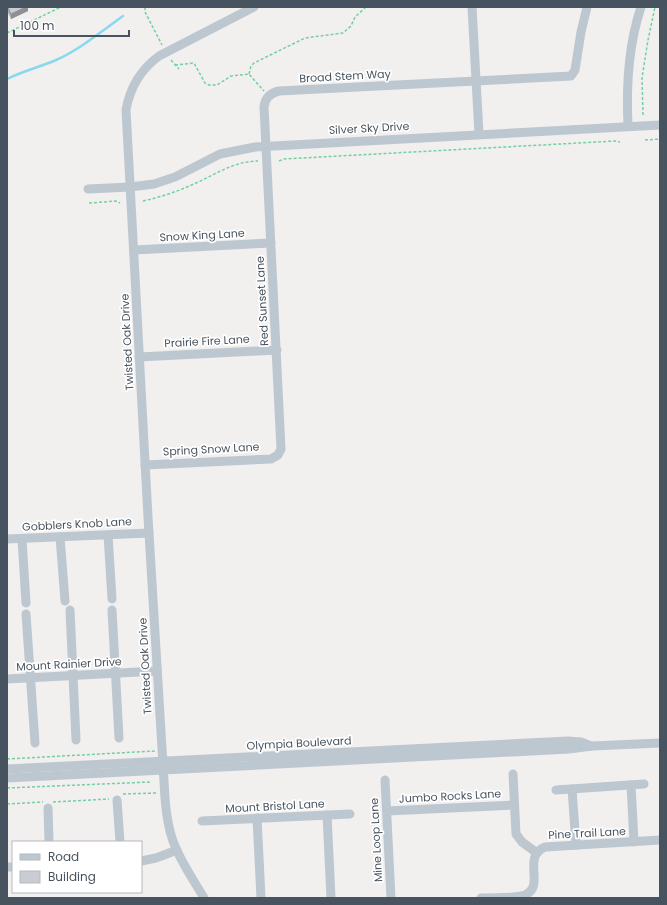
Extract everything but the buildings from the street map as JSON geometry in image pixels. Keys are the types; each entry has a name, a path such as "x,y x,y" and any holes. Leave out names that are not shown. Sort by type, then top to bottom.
{"street":[{"name":"Twisted Oak Drive","path":"204,898 177,850 167,820 163,766 158,748 157,670 126,110 132,88 140,74 152,61 254,7"},
{"path":"472,7 480,134"},
{"name":"Broad Stem Way","path":"268,96 279,91 570,76 576,70 581,32 587,7"},
{"path":"628,126 627,95 629,61 634,29 641,7"},
{"path":"266,146 264,107 268,96"},
{"name":"Silver Sky Drive","path":"88,189 154,184 226,153 244,148 660,125"},
{"name":"Red Sunset Lane","path":"266,146 282,446 278,455"},
{"name":"Snow King Lane","path":"134,250 271,243"},
{"name":"Prairie Fire Lane","path":"139,357 277,350"},
{"name":"Spring Snow Lane","path":"145,465 267,459 278,455"},
{"name":"Gobblers Knob Lane","path":"7,540 149,533"},
{"path":"108,535 112,599"},
{"path":"60,537 65,601"},
{"path":"22,539 26,603"},
{"path":"70,610 76,740"},
{"path":"112,610 119,738"},
{"path":"26,614 35,743"},
{"name":"Mount Rainier Drive","path":"7,679 157,670"},
{"name":"Olympia Boulevard","path":"7,769 163,766 569,749 592,746 660,743"},
{"name":"Olympia Boulevard","path":"7,778 163,766"},
{"path":"513,774 517,837 537,852"},
{"name":"Mine Loop Lane","path":"385,780 391,898"},
{"path":"556,790 644,784"},
{"path":"631,786 634,842"},
{"path":"572,789 576,845"},
{"path":"118,799 120,841"},
{"path":"47,804 49,841"},
{"name":"Jumbo Rocks Lane","path":"387,811 514,805"},
{"name":"Mount Bristol Lane","path":"202,821 350,814"},
{"path":"326,815 331,898"},
{"path":"257,818 261,898"},
{"name":"Pine Trail Lane","path":"481,898 520,896 527,894 534,885 534,860 537,852 545,847 660,840"},
{"path":"142,861 156,858 177,850"}],"path":[{"path":"7,32 61,7"},
{"path":"145,7 145,12 164,47"},
{"path":"249,74 251,66 254,62 293,43 305,38 343,33 351,26 355,17 366,7"},
{"path":"643,115 642,78 655,7"},
{"path":"170,59 178,69"},
{"path":"175,65 194,63 205,83 209,85 217,85 231,76 249,74"},
{"path":"249,74 268,96"},
{"path":"645,140 660,139"},
{"path":"279,161 284,159 615,141 620,142"},
{"path":"143,201 164,196 232,166 258,161"},
{"path":"89,203 116,201 120,203"},
{"path":"7,759 158,748"},
{"path":"7,788 150,782"},
{"path":"7,804 47,804 118,799 121,794 156,793"}],"waterway":[{"path":"7,79 65,56 123,16"}]}
